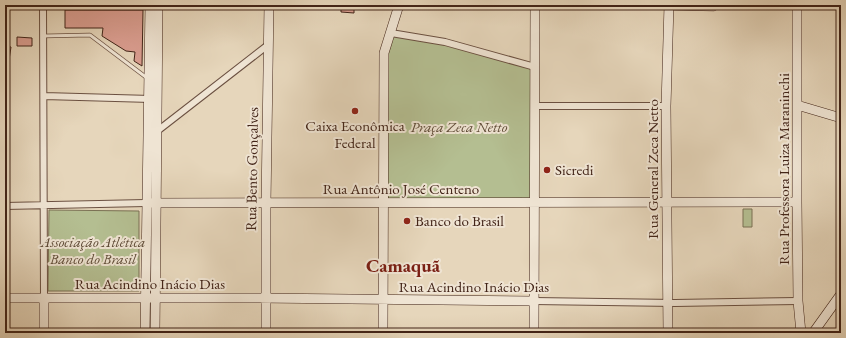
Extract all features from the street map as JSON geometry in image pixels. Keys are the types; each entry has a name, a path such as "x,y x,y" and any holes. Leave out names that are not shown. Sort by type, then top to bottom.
{"street":[{"path":"43,5 44,333"},
{"path":"132,5 158,5 152,80"},
{"path":"145,333 150,298 152,80 150,5"},
{"name":"Rua Bento Gonçalves","path":"266,333 269,5"},
{"path":"383,333 384,53 399,5"},
{"path":"534,333 536,106 535,5"},
{"name":"Rua Professora Luiza Maraninchi","path":"797,5 798,301 801,333"},
{"name":"Rua General Zeca Netto","path":"668,333 669,302 666,106 669,7"},
{"path":"391,33 445,42 535,67"},
{"path":"156,132 268,45"},
{"path":"44,96 152,99"},
{"path":"151,203 156,132 152,99"},
{"path":"798,105 841,118"},
{"path":"536,106 666,106"},
{"name":"Rua Antônio José Centeno","path":"5,206 151,203 797,202"},
{"path":"813,333 841,294"},
{"name":"Rua Acindino Inácio Dias","path":"5,298 266,298 669,302 798,301"},
{"path":"150,298 155,333"}],"lane":[{"path":"669,7 714,9 720,5"},
{"path":"42,36 90,35 152,80"}],"green space":[{"name":"Praça Zeca Netto","path":"392,36 446,44 531,66 533,200 385,201 387,53"},
{"path":"743,209 752,209 752,227 743,227"},
{"name":"Associação Atlética Banco do Brasil","path":"49,210 139,211 139,291 48,291"}],"building":[{"path":"341,5 354,5 354,13 341,12"},
{"path":"65,10 143,10 142,66 134,61 135,52 126,51 102,36 103,28 65,28"},
{"path":"17,37 32,38 32,46 17,46"},
{"path":"6,46 11,47 9,60 5,59"}],"place":[{"name":"Caixa Econômica Federal","path":"355,111"},
{"name":"Sicredi","path":"547,170"},
{"name":"Banco do Brasil","path":"407,221"}],"district":[{"name":"Camaquã","path":"403,265"}]}
